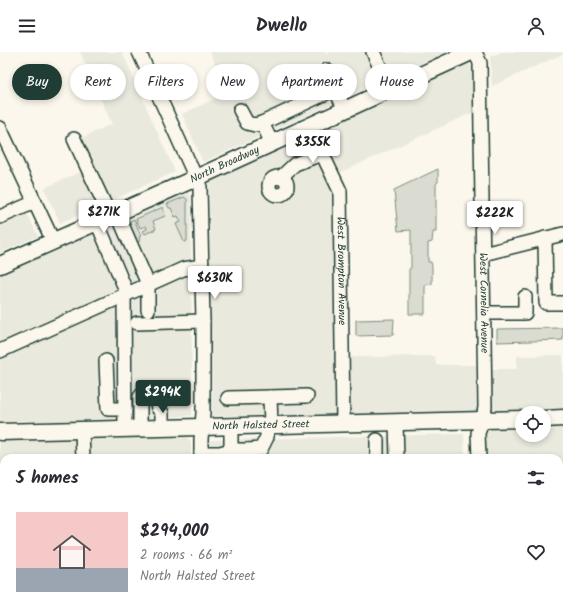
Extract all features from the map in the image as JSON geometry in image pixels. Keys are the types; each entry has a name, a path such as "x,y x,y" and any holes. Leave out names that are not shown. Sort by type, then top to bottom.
{"main road":[{"name":"North Broadway","path":"428,72 471,52"},
{"name":"North Broadway","path":"0,265 366,100"},
{"name":"North Halsted Street","path":"0,432 133,429 164,410 202,427 515,419"},
{"path":"551,419 563,418"}],"street":[{"path":"139,52 200,187 203,321 203,413 201,454"},
{"path":"373,52 379,64"},
{"name":"West Cornelia Avenue","path":"475,52 480,63 485,407 483,420 478,433 479,454"},
{"path":"240,110 247,123 255,125 311,100"},
{"path":"340,100 345,110"},
{"path":"262,123 272,143"},
{"name":"West Brompton Avenue","path":"309,126 340,191 343,423"},
{"path":"0,128 53,241"},
{"path":"74,139 108,217 148,284 148,310"},
{"path":"280,178 295,164 322,154"},
{"path":"0,217 35,202"},
{"path":"108,217 126,294 125,409 133,429"},
{"path":"483,254 563,234"},
{"path":"545,238 546,303 563,303"},
{"path":"0,351 183,268 202,266"},
{"path":"484,313 525,313 525,297"},
{"path":"137,323 203,321"},
{"path":"106,361 108,409 125,409"},
{"path":"133,429 140,397 143,393 152,392 155,394 158,408 164,410"},
{"path":"228,398 307,396"},
{"path":"246,454 261,449 267,437 270,397"},
{"path":"396,422 397,454"},
{"path":"226,454 231,426"},
{"path":"82,430 83,454"},
{"path":"377,440 377,454"}],"shaded area":[{"path":"80,52 122,52 134,79 134,100 143,100 175,172 60,223 44,188 89,168 77,140 112,124 101,100 126,100 126,64 85,64"},
{"path":"210,52 326,52 327,54 330,52 447,52 420,64 365,64 365,89 357,93 357,64 267,64 267,100 341,100 203,162 182,114 213,100 259,100 259,64 215,64"},
{"path":"501,52 563,52 563,54 492,86 490,57"},
{"path":"468,62 473,68 474,112 337,174 319,130 385,100 428,100 428,80"},
{"path":"307,136 334,196 337,415 212,416 209,181"},
{"path":"438,169 438,182 436,184 436,232 433,232 432,242 428,243 428,262 431,262 432,266 432,284 425,285 425,314 409,314 411,230 398,231 394,190"},
{"path":"276,181 280,181 284,187 280,193 276,193 272,189 272,185"},
{"path":"184,192 188,192 191,197 192,415 116,420 114,422 108,420 0,422 0,275"},
{"path":"184,197 187,199 187,241 184,242 176,224 181,222 178,216 175,217 171,208 169,208 167,204"},
{"path":"20,199 38,236 0,253 0,208"},
{"path":"163,207 165,216 153,221 156,229 145,234 143,231 147,229 146,226 140,228 136,219"},
{"path":"134,219 141,236 139,237 140,241 137,242 128,222"},
{"path":"394,319 393,335 356,336 356,320"},
{"path":"563,328 563,340 497,342 497,329"},
{"path":"563,355 563,454 485,454 485,429 490,369 517,369 517,356"},
{"path":"435,356 436,365 476,365 477,413 348,414 348,357"},
{"path":"464,434 465,454 210,454 210,440"},
{"path":"185,437 191,442 191,454 0,454 0,441"}],"tunnel":[{"path":"165,396 165,404"}]}
